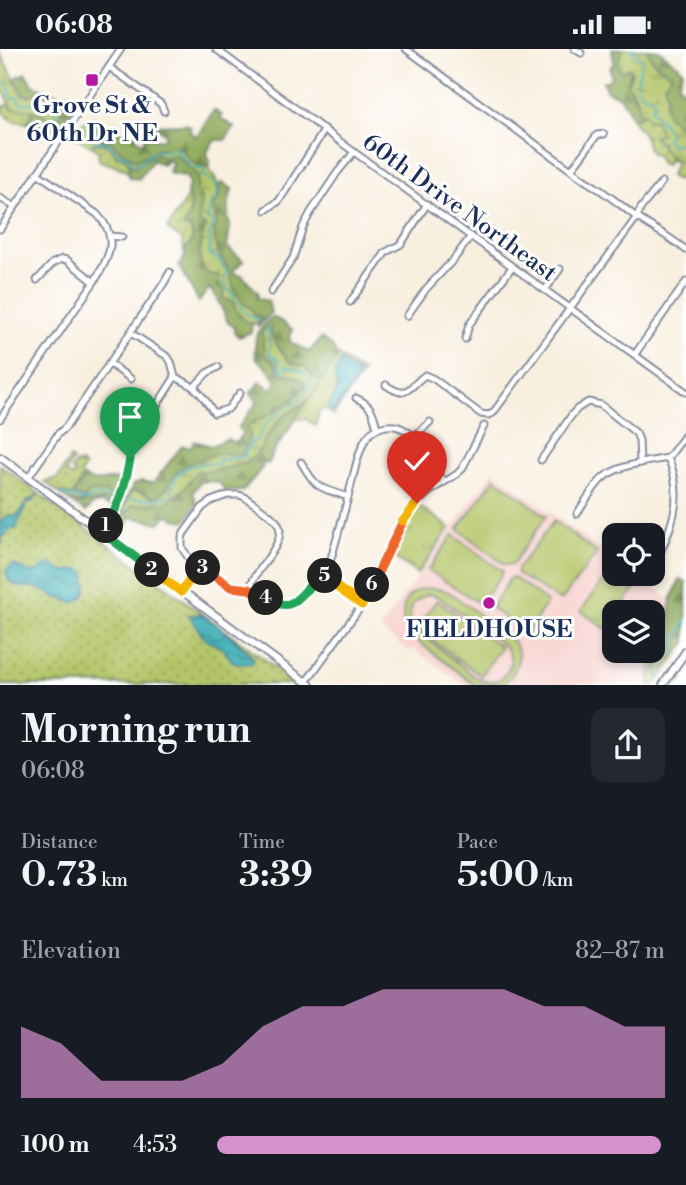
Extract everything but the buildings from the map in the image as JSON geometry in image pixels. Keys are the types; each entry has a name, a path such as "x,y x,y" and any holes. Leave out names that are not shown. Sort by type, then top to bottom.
{"main road":[{"path":"0,457 308,683"},
{"path":"663,684 686,652"}],"street":[{"path":"0,229 121,49"},
{"name":"60th Drive Northeast","path":"216,49 686,392"},
{"path":"406,49 686,250"},
{"path":"109,67 161,104 164,111"},
{"path":"267,209 279,201 325,129"},
{"path":"571,170 597,135 604,134"},
{"path":"271,292 293,258 311,212 354,152"},
{"path":"0,419 94,282 108,260 110,249 104,222 97,214 37,173"},
{"path":"386,384 403,393 425,375 481,414 493,413 662,182"},
{"path":"0,198 15,207"},
{"path":"351,302 386,252 401,244 428,204"},
{"path":"109,236 122,237"},
{"path":"407,316 471,236"},
{"path":"37,280 53,263 62,259 94,282"},
{"path":"465,339 469,325 512,267"},
{"path":"545,290 560,269"},
{"path":"28,478 110,364 170,272"},
{"path":"635,354 686,282"},
{"path":"131,333 168,357 175,377 194,387 208,401 214,413 228,409 240,393"},
{"path":"110,364 131,379"},
{"path":"194,387 218,367"},
{"path":"102,532 119,504 135,437 175,377"},
{"path":"356,398 365,402 372,410 377,428"},
{"path":"541,460 571,416 588,401 601,405 636,433 640,463"},
{"path":"414,437 430,422"},
{"path":"362,605 338,588 329,575 330,562 364,442 377,428 396,426 405,429 414,437 444,482"},
{"path":"308,683 362,605 402,523 417,503 462,469 484,426"},
{"path":"577,513 600,481 610,473 640,463 668,458 686,434"},
{"path":"668,458 682,476"},
{"path":"301,462 315,485 348,497"},
{"path":"249,589 253,577 277,544 280,529 273,518 239,495 228,495 211,501 202,508 184,533 181,543 188,557 231,587 249,589 280,605 289,605 319,579 329,575"},
{"path":"665,544 682,515"},
{"path":"181,592 200,566"}],"shaded area":[{"path":"493,471 602,550 602,586 652,586 671,600 670,616 665,623 665,600 602,600 602,663 651,663 650,684 463,684 414,649 408,650 380,629"}],"green space":[{"path":"612,49 623,49 620,56 630,69 627,84 639,104 639,117 632,118 620,97 606,90 603,81 608,81 611,77 610,68 614,62"},
{"path":"623,49 647,49 656,64 672,74 664,84 667,96 665,104 668,117 682,131 686,143 684,161 674,160 661,147 661,143 653,136 661,134 655,120 649,120 638,109 637,99 627,84 632,74 630,67 619,71 618,63"},
{"path":"647,49 659,50 683,71 678,83 686,90 686,143 682,131 668,117 664,70 651,58"},
{"path":"0,53 23,95 41,92 62,112 54,122 40,113 12,109 0,87"},
{"path":"25,73 33,85 57,94 72,108 54,137 27,123 34,111 48,115 54,121 61,112 23,95 14,79"},
{"path":"10,104 12,109 34,111 27,123 13,121 0,110"},
{"path":"214,110 222,115 220,118 234,127 225,140 215,140 207,152 209,169 193,163 180,147 157,149 136,161 111,142 100,139 102,136 96,131 96,125 110,131 135,134 137,137 134,139 143,143 145,137 162,140 166,135 154,125 186,124 191,127 189,131 197,136"},
{"path":"644,112 655,119 661,134 654,136 674,160 686,158 686,175 677,180 670,176 676,162 669,160 666,165 660,163 658,157 650,152 642,131 632,118 639,117"},
{"path":"93,118 96,120 94,141 111,142 136,161 157,149 180,147 194,163 207,167 214,176 219,191 212,205 216,220 216,250 228,269 235,292 255,316 262,318 257,324 244,320 233,302 222,298 225,290 218,282 218,275 208,274 201,264 200,250 206,227 200,223 198,215 202,200 197,190 198,176 177,155 166,158 157,154 133,168 123,156 117,157 108,146 95,143 93,147 72,135 81,123"},
{"path":"95,143 116,150 125,157 130,166 127,170 100,161 99,152 93,147"},
{"path":"157,154 162,157 177,155 198,176 197,190 202,200 198,215 200,223 206,227 202,234 199,258 218,274 244,320 252,324 251,332 239,337 234,332 209,288 199,302 179,266 192,237 189,227 183,227 190,211 186,176 168,172 173,163 168,160 163,165 153,160 139,179 130,178 127,170 130,166 133,168"},
{"path":"222,182 232,189 228,205 230,226 227,247 244,261 234,269 235,274 242,275 258,293 257,298 268,301 271,313 258,327 257,324 262,318 255,316 235,292 228,269 216,250 216,220 212,205 218,197 218,187"},
{"path":"188,196 190,212 184,227 189,227 192,237 184,250 182,239 167,229"},
{"path":"272,317 293,330 289,336 291,343 309,352 321,338 332,346 339,359 328,383 314,378 305,367 289,362 274,340 270,328 265,354 276,363 280,374 294,376 306,384 301,391 280,409 247,426 250,436 243,454 217,455 184,467 156,498 139,491 126,513 134,505 167,502 183,490 197,471 212,471 229,466 259,451 280,419 306,401 268,464 264,462 243,491 225,492 221,484 213,481 201,482 193,492 197,504 186,521 175,519 168,514 160,523 131,517 118,534 111,527 133,485 141,481 153,483 182,446 191,447 194,441 211,446 227,439 236,443 243,432 238,428 258,401 250,394 260,381 271,390 277,382 256,358 257,335"},
{"path":"270,328 274,340 289,362 305,367 314,378 328,383 309,409 306,401 280,419 259,451 247,463 212,471 197,471 183,490 167,502 134,505 126,513 123,512 131,491 139,491 156,498 184,467 217,455 243,454 250,436 247,426 280,408 301,391 306,384 294,376 280,374 276,363 265,354 262,333"},
{"path":"339,356 363,373 333,415 324,408 318,414 316,426 306,419 295,419"},
{"path":"70,458 73,460 66,473 72,477 76,463 85,467 80,474 84,477 73,495 59,493 45,482 58,478"},
{"path":"0,465 298,684 0,685"},
{"path":"84,477 98,482 120,480 112,506 93,504 86,512 68,500 81,504 96,500 97,493 90,492 85,499 73,495"},
{"path":"495,478 546,516 513,564 505,565 458,529"},
{"path":"61,492 85,499 90,492 110,495 109,500 79,502 68,499 61,495"},
{"path":"421,507 450,528 417,574 394,557 408,524"},
{"path":"554,521 597,553 561,601 517,574 517,569"},
{"path":"453,535 502,571 480,604 428,570"},
{"path":"511,577 547,602 527,634 491,608"},
{"path":"680,579 686,582 686,642 659,680 656,667 659,663 665,663 665,657 669,652 665,643 671,631 665,622 670,616 671,600"},
{"path":"602,582 602,586 637,586 627,600 602,600 602,626 581,611"},
{"path":"432,588 452,594 511,639 518,651 518,662 505,683 474,684 407,633 403,610 407,599 418,590","holes":["429,594 439,597 504,645 511,662 503,676 495,681 478,679 412,627 410,610 414,603"]},
{"path":"437,600 501,647 481,676 416,628"},
{"path":"665,624 671,631 669,652 665,657"},
{"path":"651,663 659,663 656,667 659,680 650,685"}],"water":[{"path":"341,361 358,374 333,412 328,406 337,391 334,374"},
{"path":"38,494 32,502 28,502 15,530 12,528 2,538 0,547 0,523 9,515 15,517 28,500"},
{"path":"48,563 64,572 80,569 85,572 86,587 82,598 73,603 39,588 17,586 9,581 6,575 8,569 14,565 34,573"},
{"path":"189,615 201,615 221,628 250,655 254,660 252,663 233,662 223,649 204,638"}],"waterway":[{"path":"631,49 642,60 636,86 643,95 652,97 655,103 651,109 670,134 666,139 671,145 680,143 686,148"},
{"path":"0,71 0,79"},
{"path":"0,82 6,83 10,90 9,95 12,98 18,97 22,104 47,102 58,116"},
{"path":"86,127 95,132 92,136 95,142 109,144 118,155 124,154 132,164 139,164 153,152 174,152 176,148 190,168 203,169 203,177 212,182 218,193 216,200 212,200 207,217 212,220 209,254 220,260 225,268 225,284 242,310 260,320"},
{"path":"131,499 170,496 178,474 188,467 201,464 219,465 220,458 223,460 229,457 247,457 246,450 267,423 305,394 312,382 298,369 286,366 284,371 281,371 278,359 268,350 271,345 268,328"},
{"path":"61,494 85,501 95,496 110,498"},
{"path":"675,654 673,647 686,621"},
{"path":"677,685 683,679 681,674"}],"place":[{"name":"Grove St & 60th Dr NE","path":"92,80"},
{"name":"FIELDHOUSE","path":"489,603"}],"route":[{"path":"130,459 119,504 102,532 181,592 200,566 231,587 249,589 274,603 285,605 292,604 319,579 329,575 338,588 362,605 402,523 417,503"}]}
